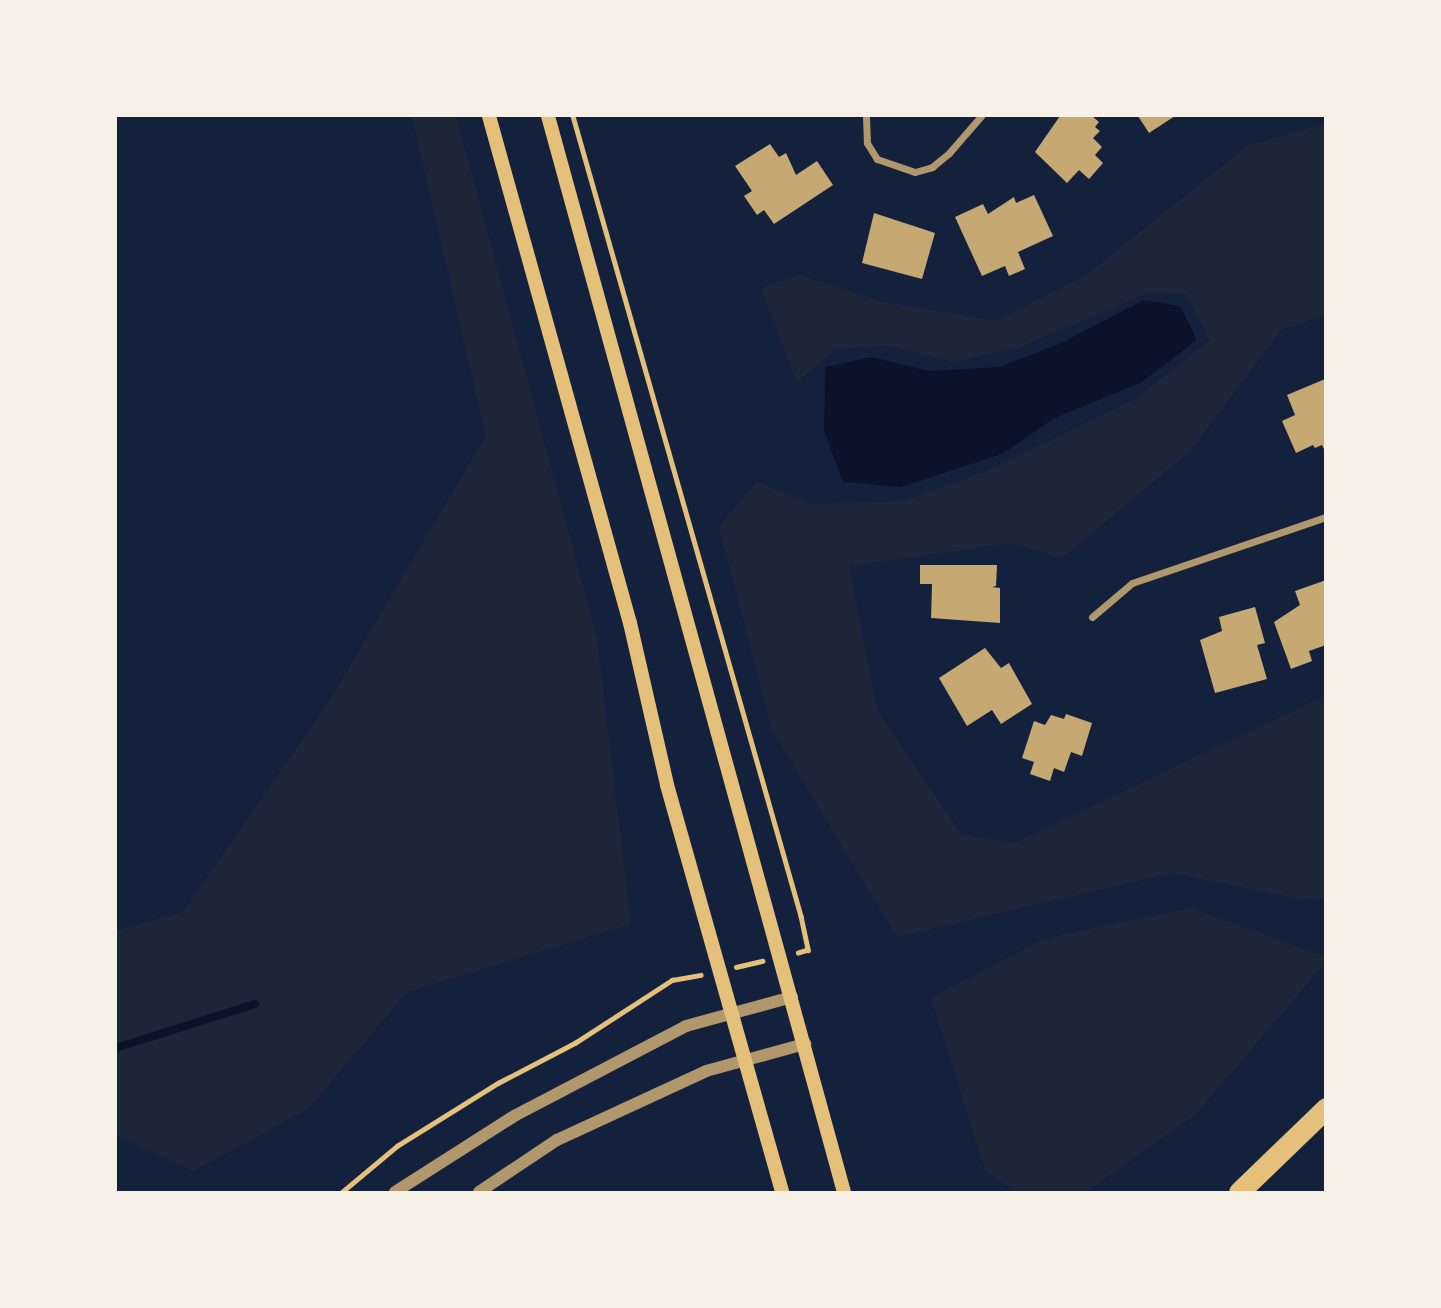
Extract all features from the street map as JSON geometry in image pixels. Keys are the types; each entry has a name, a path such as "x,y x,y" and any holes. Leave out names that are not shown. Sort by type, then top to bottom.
{"highway":[{"path":"1239,1192 1325,1108"}],"main road":[{"path":"489,116 630,623 667,785 734,1013 782,1192"},
{"path":"548,116 844,1192"}],"street":[{"path":"866,116 867,143 877,159 915,172 932,167 949,153 981,116"},
{"path":"1091,617 1132,583 1325,517"},
{"path":"395,1192 516,1115 686,1026 792,997"},
{"path":"479,1192 557,1140 706,1071 805,1044"}],"path":[{"path":"573,116 801,916 808,950 796,954"},
{"path":"741,966 755,963"},
{"path":"342,1192 397,1146 498,1083 575,1043 672,980 685,979"}],"shaded area":[{"path":"456,116 597,638 631,924 407,992 308,1109 193,1171 116,1135 116,931 183,912 328,703 486,436 412,117"},
{"path":"1325,124 1325,315 1281,330 1190,451 1062,558 1012,543 849,566 877,710 961,834 1015,843 1325,696 1325,898 1306,900 1172,873 897,937 772,730 719,526 757,482 810,504 904,501 985,472 1136,399 1210,340 1186,294 1148,293 1017,348 952,362 890,346 835,349 797,382 761,288 799,275 880,301 997,321 1085,276 1249,145"},
{"path":"1144,300 1180,306 1197,340 1142,382 1055,418 1002,454 901,487 843,482 824,431 825,367 872,357 929,371 999,367 1059,344"},
{"path":"1191,908 1325,957 1325,963 1195,1115 1086,1192 1017,1192 986,1172 931,998 1046,938"}],"building":[{"path":"1060,116 1092,116 1099,122 1095,127 1100,131 1093,138 1102,147 1095,155 1103,163 1089,179 1079,170 1067,183 1035,152"},
{"path":"1138,116 1175,116 1149,133"},
{"path":"770,144 779,157 786,153 796,175 817,161 833,185 774,224 764,210 757,215 744,196 752,191 735,166"},
{"path":"1034,195 1053,236 1018,252 1025,269 1009,276 1005,266 982,276 955,217 983,204 988,214 1014,197 1016,203"},
{"path":"874,213 935,233 922,279 862,263"},
{"path":"1325,379 1326,453 1322,445 1315,448 1313,445 1296,453 1282,421 1295,415 1287,395"},
{"path":"920,565 997,565 996,586 992,587 1000,588 1000,623 931,618 932,584 920,584"},
{"path":"1326,580 1326,645 1309,651 1312,661 1291,669 1274,622 1300,605 1295,591"},
{"path":"1255,607 1265,643 1257,645 1267,679 1215,693 1200,640 1222,631 1219,617"},
{"path":"985,648 1001,668 1009,663 1032,704 1001,724 992,710 967,726 939,678"},
{"path":"1066,714 1092,723 1082,756 1071,752 1064,772 1054,768 1050,781 1030,774 1034,762 1022,758 1034,721 1045,725 1051,715 1064,719"}],"waterway":[{"path":"116,1048 255,1004"}]}
